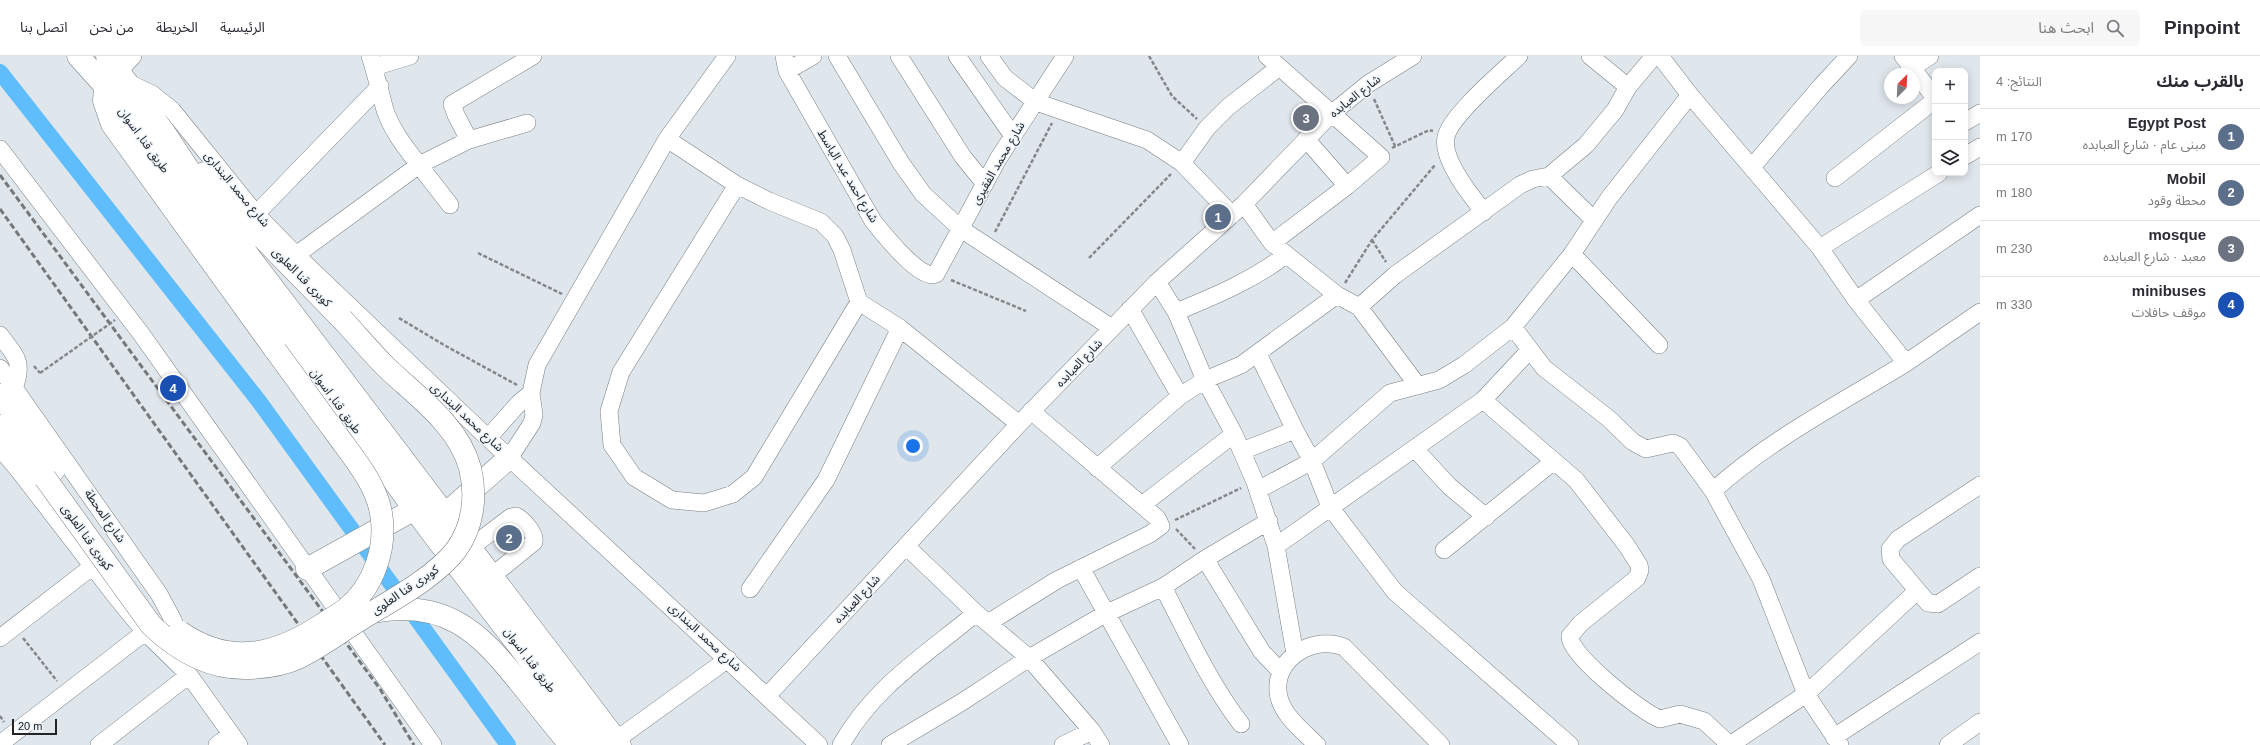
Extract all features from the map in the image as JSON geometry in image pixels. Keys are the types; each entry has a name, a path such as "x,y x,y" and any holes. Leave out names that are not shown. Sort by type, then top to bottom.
{"highway":[{"name":"طريق قنا, اسوان","path":"78,56 118,70 164,132 210,204 437,522 610,743"},
{"name":"طريق قنا, اسوان","path":"118,70 415,509 437,522"},
{"name":"كوبرى قنا العلوى","path":"0,426 50,474 172,626 196,641 228,652 262,652 294,642 347,608 360,595 377,565 382,530 381,512 370,484 112,124 104,101 118,70"},
{"name":"كوبرى قنا العلوى","path":"7,392 50,474 151,625 166,640 183,652 203,661 223,666 244,668 283,663 315,648 431,574 445,563 456,550 465,535 471,519 473,484 462,448 451,430 385,365 342,318 251,226 222,195 186,151 164,132"},
{"path":"437,522 510,457"},
{"path":"315,565 415,509"},
{"path":"372,612 387,609 417,609 446,617 465,627 498,656 570,745"}],"street":[{"path":"410,56 372,61 386,110 393,128 402,144 450,205"},
{"path":"469,140 452,104 533,56"},
{"path":"510,457 532,423 534,415 531,393 538,365 666,139 728,56"},
{"path":"786,64 813,56"},
{"path":"837,56 897,157 923,194 960,228 1112,328"},
{"path":"899,56 955,144 985,184"},
{"path":"957,56 1013,136"},
{"path":"989,56 1005,78 1036,102 1147,140 1182,162 1238,210 1286,255 1337,295 1359,307 1418,386"},
{"name":"شارع محمد الفقيرى","path":"936,274 960,228 1013,136 1065,56"},
{"name":"شارع العبابده","path":"768,695 1031,411 1157,282 1238,210 1331,114 1368,84 1413,56"},
{"path":"1484,212 1466,190 1446,144 1456,119 1519,56"},
{"path":"1590,56 1628,87"},
{"path":"1359,307 1394,275 1520,185 1533,179 1549,176 1586,145 1600,130 1615,110 1628,87 1654,56"},
{"path":"1660,56 1690,95 1820,248 1856,300 1906,363"},
{"path":"1752,167 1821,86 1849,56"},
{"path":"1930,56 1908,62 1932,95"},
{"path":"1182,162 1207,128 1273,62 1381,157 1272,243"},
{"name":"شارع احمد عبد الباسط","path":"786,64 873,221 885,236 911,262 927,274 936,274"},
{"name":"شارع محمد البندارى","path":"118,70 172,110 256,214 296,255 488,438 768,695 819,745"},
{"path":"256,214 380,86"},
{"path":"1257,486 1312,461 1390,393 1440,380 1513,327 1572,254 1620,184 1690,95"},
{"path":"1836,178 1932,101"},
{"path":"1968,120 1980,113"},
{"path":"296,255 419,165 469,140 527,123"},
{"path":"666,139 737,185 769,201 822,222 835,236 842,250 859,302 900,328 1019,424"},
{"path":"1306,139 1346,186"},
{"path":"1968,154 1980,147"},
{"path":"0,149 315,565 433,745"},
{"path":"1549,176 1594,220"},
{"path":"1820,248 1933,176"},
{"path":"737,185 621,372 609,411 612,446 634,477 672,500 704,502 733,494 754,477 859,302"},
{"path":"1856,300 1980,215"},
{"path":"1572,254 1660,345"},
{"path":"1176,312 1226,292 1261,273 1286,255"},
{"path":"1157,282 1176,312 1205,380 1234,434 1257,486 1276,546 1295,654"},
{"path":"1097,468 1180,396 1205,380 1241,364 1258,354 1337,295"},
{"path":"1130,309 1180,396"},
{"path":"1713,491 1726,479 1791,433 1906,363 1980,312"},
{"path":"1513,327 1529,351 1544,368 1608,418 1641,448 1646,449 1673,443 1680,446 1713,491 1761,579 1806,694 1837,741 1980,642"},
{"path":"750,589 826,480 900,328"},
{"path":"0,335 18,362 20,374 7,392"},
{"path":"1276,546 1302,529 1330,507 1415,450 1484,400 1529,351"},
{"path":"1258,354 1295,430 1312,461 1330,507 1395,592 1570,745"},
{"name":"شارع المحطة","path":"0,368 7,392 159,594 173,620 189,675"},
{"path":"488,438 519,403 531,393"},
{"path":"1484,400 1576,480 1627,546 1640,570 1637,578 1581,623 1570,636 1570,641 1576,652 1608,682 1646,712 1660,719 1680,714 1704,721 1730,745 1806,694 1916,592"},
{"path":"841,745 851,727 876,695 896,677 982,618 1165,524 1031,411"},
{"path":"1242,451 1295,430"},
{"path":"1142,505 1234,434"},
{"name":"شارع المحطة","path":"0,448 145,632 189,675 235,739"},
{"path":"1415,450 1449,486 1486,517"},
{"path":"1444,550 1554,461"},
{"path":"1980,485 1898,539 1890,548 1891,559 1916,592 1928,603 1938,604 1980,576"},
{"path":"462,555 512,517 516,516 520,518 534,536 534,542 484,583"},
{"path":"890,745 962,702 1029,658 1105,614 1163,587 1205,559 1269,521"},
{"path":"906,546 982,618 1029,658 1092,730 1101,745"},
{"path":"1205,559 1262,652 1281,672"},
{"path":"0,638 93,566"},
{"path":"1081,568 1105,614 1180,745"},
{"path":"1163,587 1196,652 1227,706 1240,724"},
{"path":"0,744 145,632"},
{"path":"1317,745 1294,723 1283,707 1278,692 1281,672 1284,664 1295,654 1323,642 1333,642 1344,647 1441,745"},
{"path":"610,743 728,659"},
{"path":"99,745 189,675"},
{"path":"1948,745 1980,722"},
{"path":"1064,745 1092,730"},
{"path":"217,745 235,739"}],"path":[{"path":"1149,56 1172,96 1207,128"},
{"path":"1337,295 1372,240 1446,144 1437,132 1429,130 1395,146 1368,84"},
{"path":"987,247 1059,110"},
{"path":"1088,258 1182,162"},
{"path":"1372,240 1394,275"},
{"path":"478,253 575,300"},
{"path":"936,274 1026,311"},
{"path":"399,318 420,331 495,371 531,393"},
{"path":"40,373 115,320"},
{"path":"1205,559 1165,524 1257,486"},
{"path":"14,626 66,693"}],"waterway":[{"path":"0,72 258,400 508,745"}],"railway":[{"path":"0,175 380,689 414,745"},
{"path":"0,209 385,745"}],"place":[{"name":"mosque","path":"1306,118"},
{"name":"Egypt Post","path":"1218,217"},
{"name":"minibuses","path":"173,388"},
{"name":"Mobil","path":"509,538"}]}
